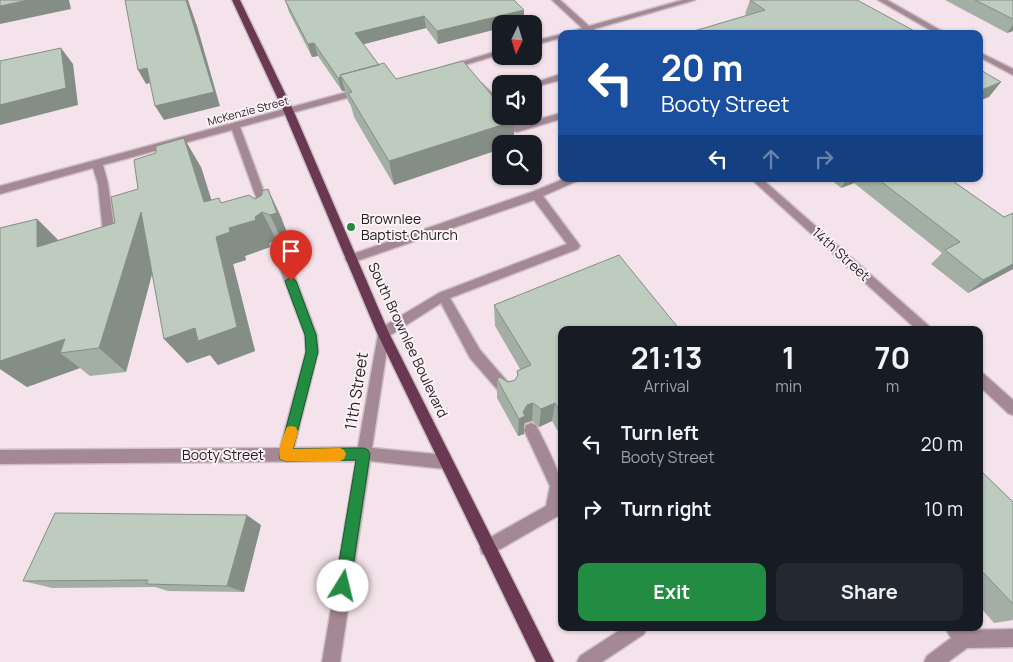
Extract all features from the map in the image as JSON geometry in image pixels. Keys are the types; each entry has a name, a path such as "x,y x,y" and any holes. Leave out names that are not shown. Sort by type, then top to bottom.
{"main road":[{"name":"South Brownlee Boulevard","path":"236,0 288,112 383,333 545,662"}],"street":[{"path":"556,0 590,30"},
{"path":"594,30 691,0"},
{"path":"882,0 936,30"},
{"path":"542,41 558,37"},
{"path":"435,71 465,66 492,56"},
{"path":"983,56 1013,72"},
{"path":"542,82 558,78"},
{"path":"476,80 492,99"},
{"name":"McKenzie Street","path":"0,190 371,89"},
{"path":"542,122 558,117"},
{"path":"514,125 517,129 531,125"},
{"path":"235,126 269,221"},
{"path":"98,164 103,184 110,247"},
{"path":"351,259 536,196 566,182"},
{"name":"14th Street","path":"759,182 921,326"},
{"path":"383,333 444,296 574,246 536,196"},
{"path":"277,245 311,335 312,352 285,455"},
{"path":"444,296 475,354 509,393"},
{"name":"11th Street","path":"331,662 383,333"},
{"path":"983,382 1013,409"},
{"path":"488,548 554,511 557,486 531,430"},
{"name":"Booty Street","path":"0,457 364,454 446,462"},
{"path":"586,662 633,631"},
{"path":"934,662 959,633 1013,638"}],"building":[{"path":"0,0 28,0 0,6"},
{"path":"125,0 186,0 214,92 155,106 147,68 138,70"},
{"path":"285,0 514,0 524,10 503,15 492,15 492,18 437,31 424,16 355,33 379,65 340,75 341,77 338,78 314,43 308,44"},
{"path":"750,0 857,0 913,30 698,30 765,10"},
{"path":"975,0 1013,0 1013,19"},
{"path":"61,48 66,88 0,105 0,61"},
{"path":"463,61 492,95 492,125 502,125 389,161 348,93 352,92 340,75 384,63 396,79"},
{"path":"983,71 1001,82 983,89"},
{"path":"184,138 204,202 219,198 221,203 249,195 255,199 262,195 262,191 268,189 277,213 270,215 262,212 255,217 256,220 229,228 230,232 216,237 237,327 198,341 195,328 164,339 141,212 99,348 60,353 65,339 0,361 0,228 37,219 37,247 115,223 111,197 138,189 134,160 156,153 156,146"},
{"path":"882,182 954,182 1004,217 1013,213 1013,264 983,280 945,250 960,242"},
{"path":"619,255 677,326 558,326 558,408 555,403 541,409 533,403 527,405 523,412 525,416 519,419 497,379 500,377 508,382 515,380 518,375 517,371 531,365 494,305"},
{"path":"983,473 1013,502 1013,604 983,572"},
{"path":"55,513 247,515 227,586 146,584 148,580 23,581"}],"slow traffic":[{"path":"291,432 285,455 340,454"}],"place":[{"name":"Brownlee Baptist Church","path":"351,227"}],"route":[{"path":"291,281 311,335 312,352 285,455 364,454 343,586"}]}
